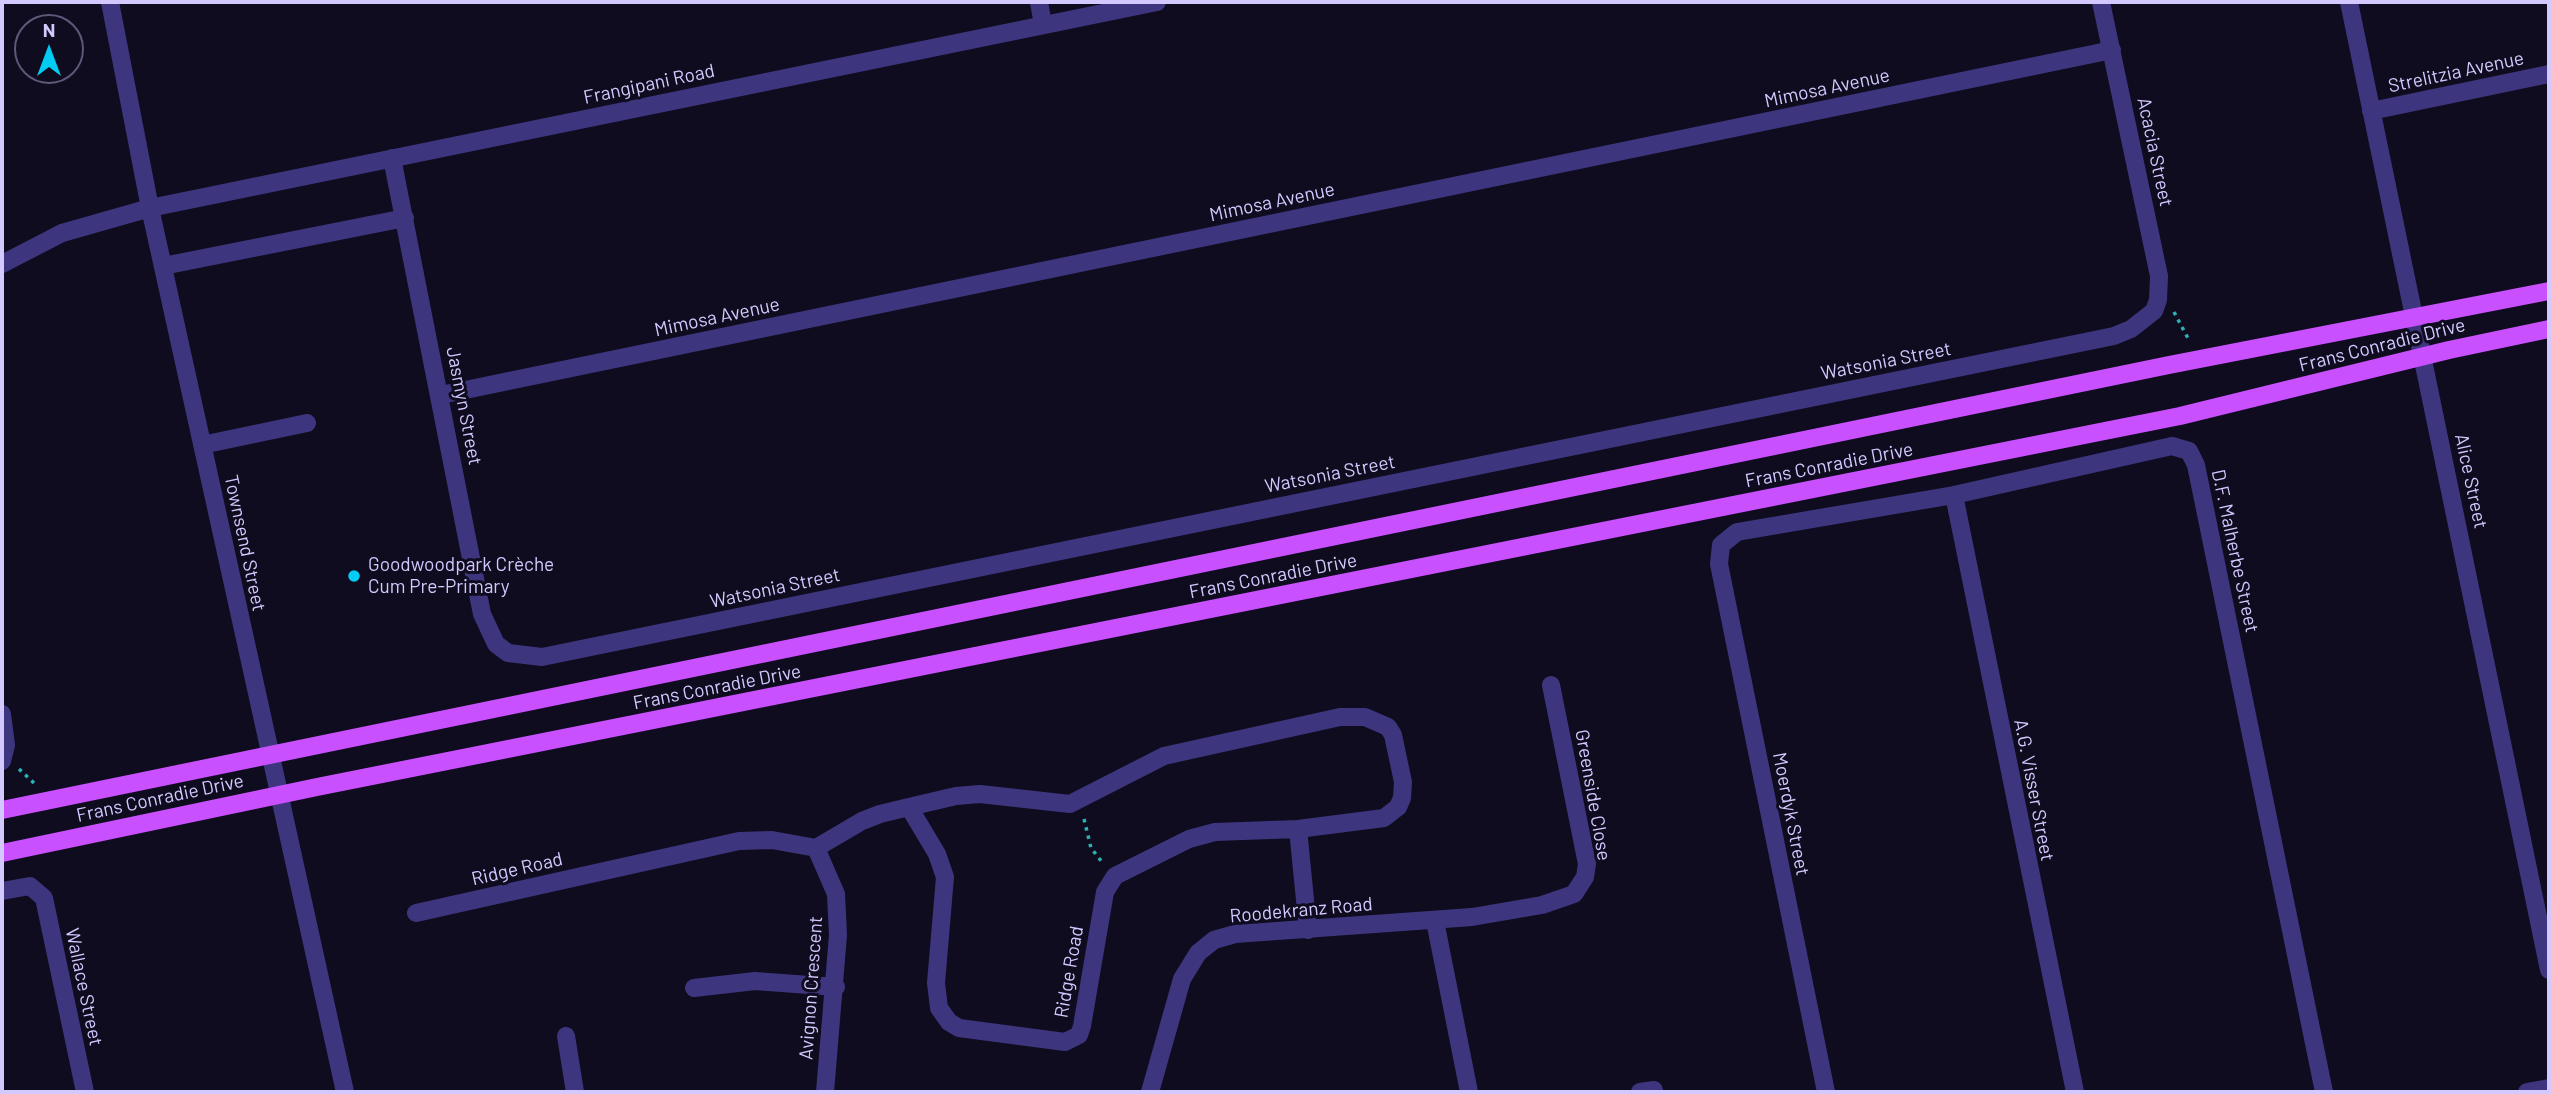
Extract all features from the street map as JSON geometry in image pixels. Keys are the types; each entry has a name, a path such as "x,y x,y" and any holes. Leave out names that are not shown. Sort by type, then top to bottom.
{"main road":[{"name":"Frans Conradie Drive","path":"2,810 2169,365 2549,291"},
{"name":"Frans Conradie Drive","path":"2,853 2166,419 2549,329"}],"street":[{"name":"Townsend Street","path":"110,2 150,208 345,1092"},
{"path":"1039,2 1043,25"},
{"name":"Frangipani Road","path":"2,261 62,233 150,208 1157,2"},
{"name":"Acacia Street","path":"2101,2 2159,276 2156,305"},
{"name":"Alice Street","path":"2349,2 2546,941 2549,970"},
{"name":"Mimosa Avenue","path":"441,395 2112,51"},
{"name":"Strelitzia Avenue","path":"2371,111 2549,74"},
{"name":"Jasmyn Street","path":"392,158 441,395 482,614 496,644 508,653"},
{"path":"163,265 405,218"},
{"name":"Watsonia Street","path":"508,653 527,658 563,654 2114,336 2138,325 2156,305"},
{"path":"202,445 307,423"},
{"name":"D.F. Malherbe Street","path":"1721,545 1737,532 1954,495 2172,446 2189,450 2196,465 2324,1092"},
{"name":"A.G. Visser Street","path":"1954,495 2075,1092"},
{"name":"Moerdyk Street","path":"1721,545 1719,564 1826,1092"},
{"name":"Greenside Close","path":"1435,921 1472,918 1564,899 1574,894 1585,877 1587,864 1551,685"},
{"path":"2,714 6,732 3,760"},
{"path":"816,848 862,821 956,796 981,794 1056,804 1074,802 1146,763 1172,755 1340,718 1365,717 1388,727 1403,782 1402,798 1398,807 1384,818 1298,829 1202,835 1115,876"},
{"name":"Ridge Road","path":"909,807 937,854 945,877 936,995 939,1008 948,1022 959,1028 1048,1042 1065,1042 1079,1035 1105,892 1115,876"},
{"path":"1298,829 1308,930"},
{"name":"Ridge Road","path":"416,913 739,841 772,840 816,848"},
{"name":"Avignon Crescent","path":"816,848 836,894 838,935 836,987 825,1092"},
{"name":"Wallace Street","path":"2,891 24,886 39,891 46,905 85,1092"},
{"path":"1435,921 1469,1092"},
{"name":"Roodekranz Road","path":"1150,1092 1182,979 1205,945 1225,936 1435,921"},
{"path":"694,988 755,981 836,987"},
{"path":"566,1036 575,1092"},
{"path":"2527,1092 2549,1088"}],"path":[{"path":"2156,305 2172,309 2191,344"},
{"path":"1074,802 1086,823 1091,848 1115,876"}],"place":[{"name":"Goodwoodpark Crèche Cum Pre-Primary","path":"354,576"}]}
